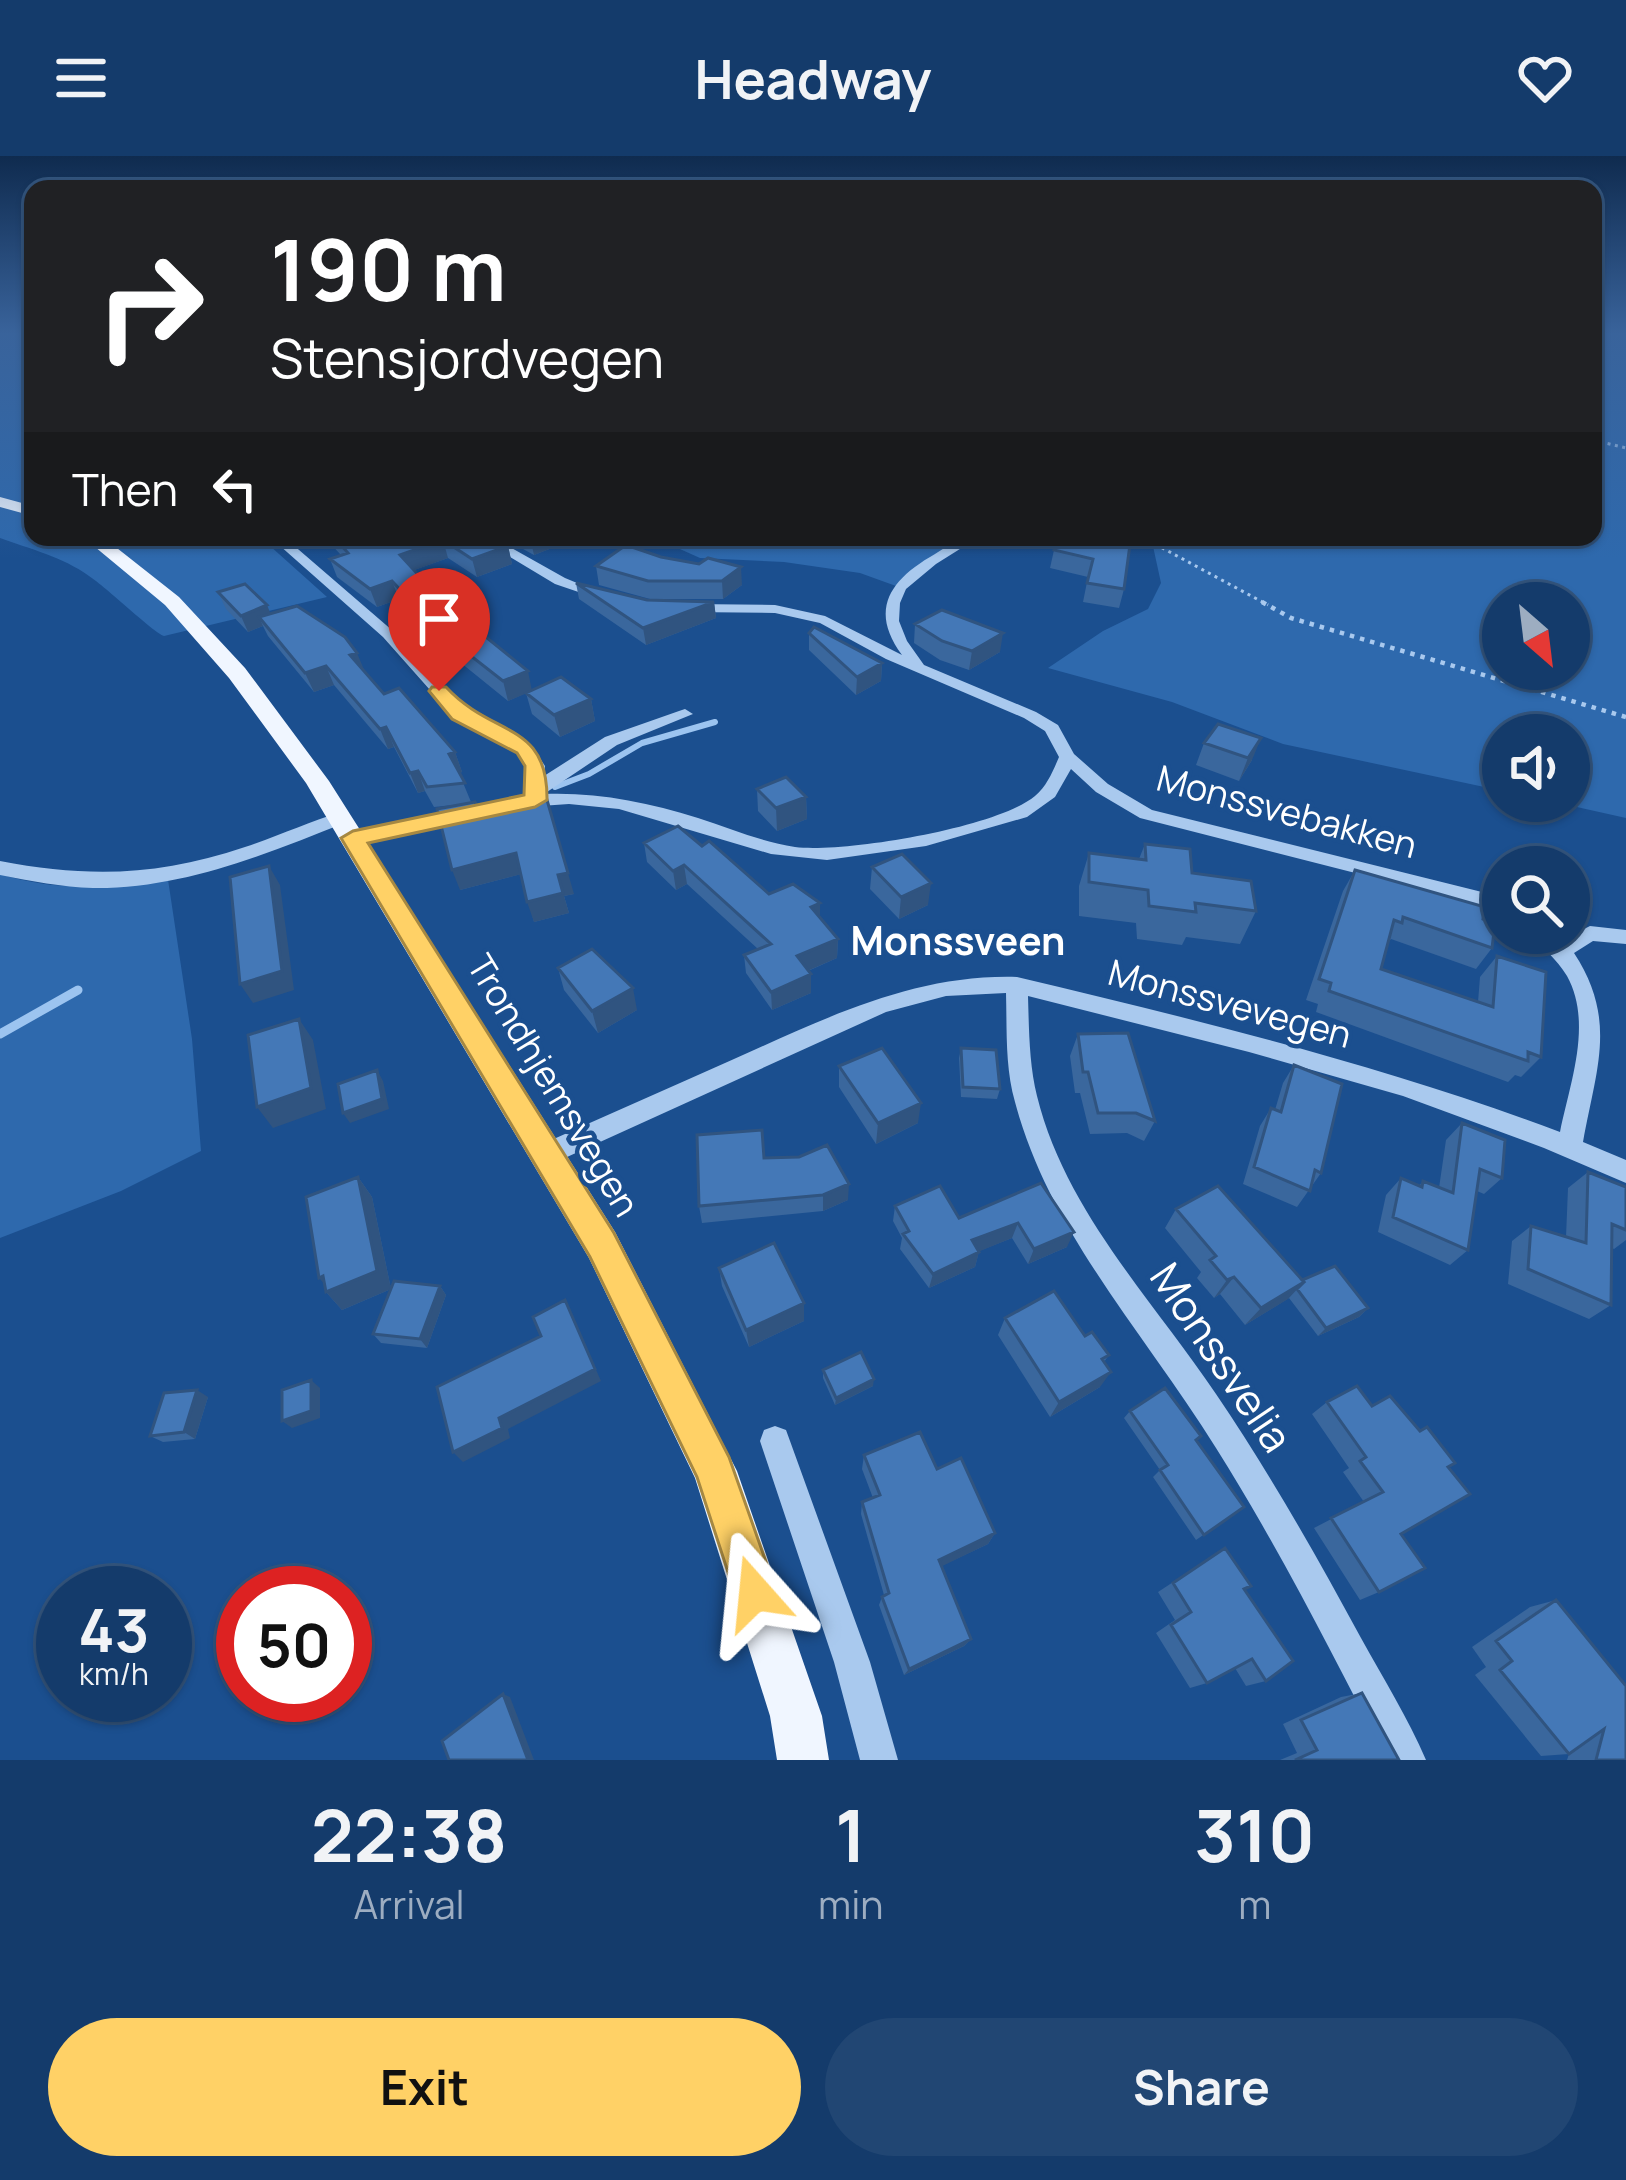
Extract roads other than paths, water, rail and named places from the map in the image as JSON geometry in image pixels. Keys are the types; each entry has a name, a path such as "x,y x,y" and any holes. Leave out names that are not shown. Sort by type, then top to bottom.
{"main road":[{"name":"Trondhjemsvegen","path":"103,546 172,601 237,673 347,828 602,1245 715,1471 796,1716 803,1760"}],"street":[{"path":"286,546 388,634 460,714 525,749 536,766 537,794"},
{"path":"499,546 560,581 623,602"},
{"path":"921,670 901,648 888,609 890,596 959,546"},
{"name":"Monssvebakken","path":"670,608 800,613 827,621 921,670 1052,728 1067,757 1123,803 1146,814 1482,900"},
{"path":"537,794 611,741 686,714"},
{"path":"0,868 62,882 107,884 146,879 347,828 537,794 624,802 769,848 807,854 885,846 1014,816 1037,804 1058,782 1067,757"},
{"path":"1590,933 1626,937"},
{"path":"1565,954 1584,979 1592,1012 1570,1145"},
{"name":"Monssvevegen","path":"547,1154 858,1013 914,994 978,981 1017,985 1242,1040 1478,1110 1626,1172"},
{"name":"Monssvelia","path":"1017,985 1018,1042 1027,1102 1051,1168 1091,1238 1186,1371 1286,1532 1407,1760"},
{"path":"775,1441 852,1662 879,1760"}],"waterway":[{"path":"555,787 589,774 642,743 715,722"},
{"path":"0,1034 78,990"}],"district":[{"name":"Monssveen","path":"958,940"}]}
